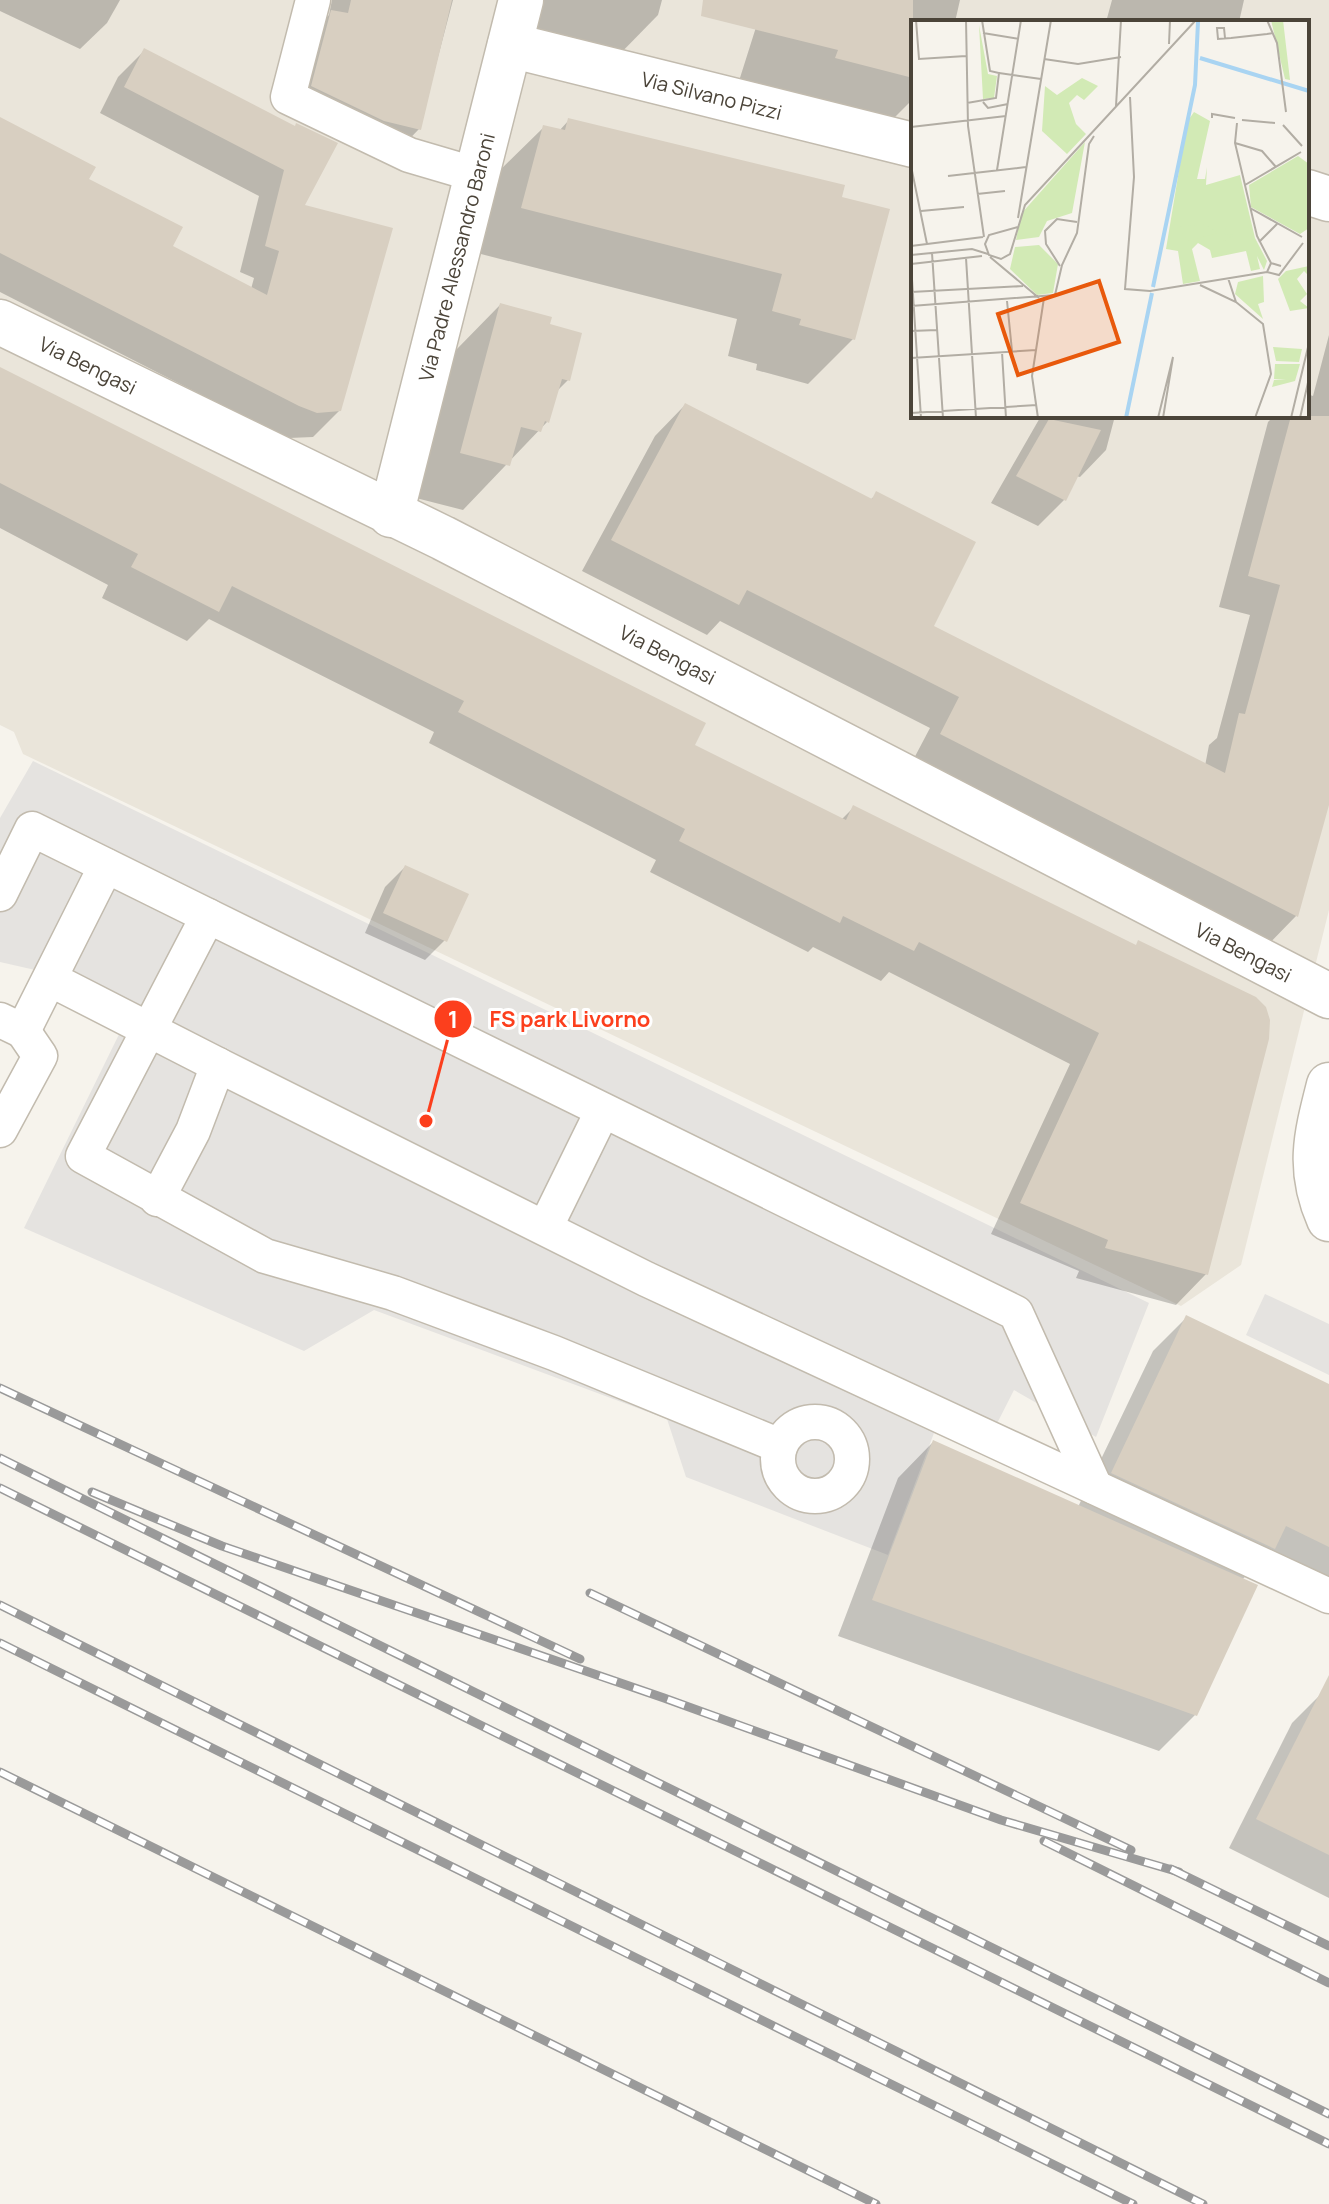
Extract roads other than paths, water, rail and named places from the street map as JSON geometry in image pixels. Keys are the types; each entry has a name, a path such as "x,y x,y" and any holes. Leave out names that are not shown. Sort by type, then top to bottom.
{"street":[{"name":"Via Padre Alessandro Baroni","path":"391,515 521,0"},
{"name":"Via Silvano Pizzi","path":"510,45 911,145"},
{"path":"1309,193 1329,199"},
{"name":"Via Bengasi","path":"0,322 443,538 1329,996"},
{"path":"1329,1085 1313,1149 1320,1199 1329,1219"}],"lane":[{"path":"313,0 288,97 409,155 477,175"},
{"path":"0,894 32,829 1016,1313 1095,1487"},
{"path":"0,1130 40,1056 12,1026 50,979 106,866"},
{"path":"208,916 83,1156 265,1256 393,1293 554,1353 780,1446"},
{"path":"50,979 646,1279 1329,1596"},
{"path":"157,1199 193,1131 218,1065"},
{"path":"546,1226 602,1112"}],"railway":[{"path":"0,1388 580,1659"},
{"path":"0,1458 1329,2114"},
{"path":"0,1488 1329,2144"},
{"path":"92,1492 222,1546 664,1698 1001,1820 1179,1872"},
{"path":"590,1593 1131,1850"},
{"path":"0,1605 1203,2204"},
{"path":"0,1643 1133,2204"},
{"path":"0,1772 876,2204"},
{"path":"1044,1841 1329,1983"},
{"path":"1171,1869 1329,1946"}],"place":[{"name":"FS park Livorno","path":"426,1121"}]}
